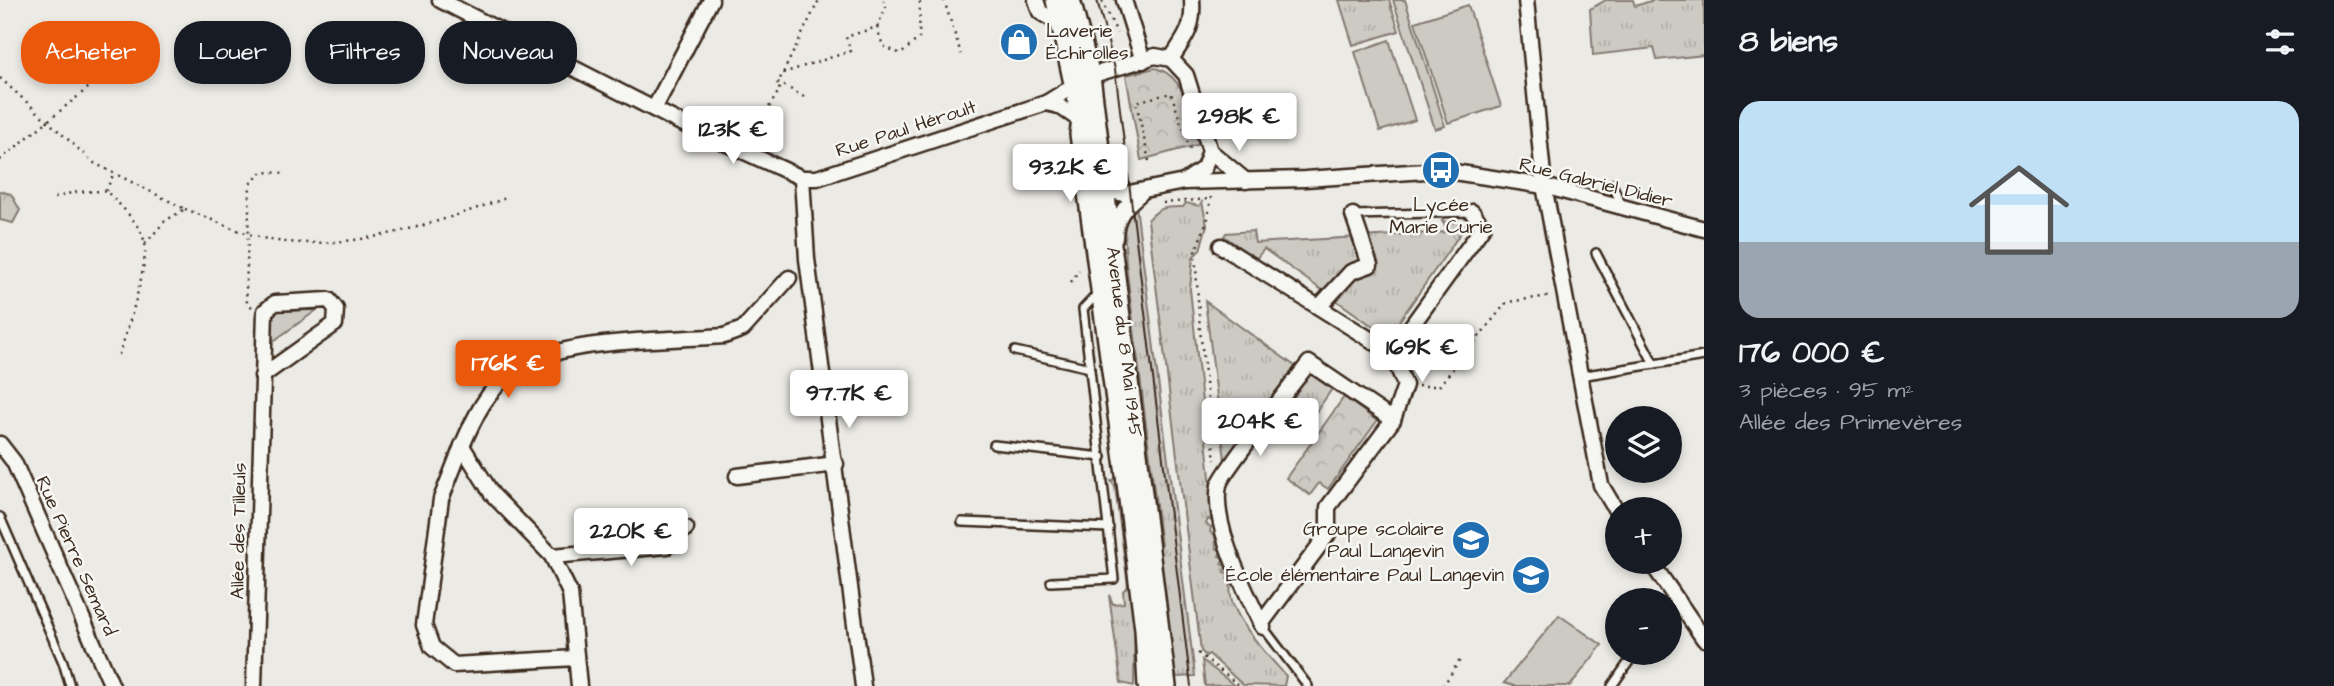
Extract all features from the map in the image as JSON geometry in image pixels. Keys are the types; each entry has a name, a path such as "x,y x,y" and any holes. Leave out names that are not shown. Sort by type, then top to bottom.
{"main road":[{"name":"Avenue du 8 Mai 1945","path":"1056,0 1082,81 1080,134 1145,629 1148,686"},
{"name":"Avenue du 8 Mai 1945","path":"1070,0 1082,81 1105,190 1163,680"},
{"path":"1145,629 1163,680 1180,686"},
{"path":"1137,686 1137,656 1145,629"}],"street":[{"path":"440,0 654,109 802,178 807,259 863,686"},
{"path":"654,109 711,0"},
{"path":"1036,0 1040,12 1063,26"},
{"path":"1124,0 1143,61"},
{"path":"1171,59 1194,19 1192,0"},
{"path":"1526,0 1544,186 1601,485 1608,497"},
{"path":"1082,81 1155,57 1171,59 1186,75 1210,152 1246,181"},
{"name":"Rue Paul Héroult","path":"802,178 817,178 1046,103 1082,81"},
{"path":"1046,103 1059,106 1082,120 1090,132 1099,183 1105,190 1124,194 1141,193 1184,182 1204,168 1210,152"},
{"name":"Rue Gabriel Didier","path":"1184,182 1441,170 1544,186 1704,229"},
{"path":"1115,271 1115,226 1121,213 1141,193"},
{"path":"1392,354 1483,227 1472,212"},
{"path":"1319,307 1351,272 1370,265 1353,215"},
{"path":"1222,246 1392,354 1404,387 1393,420 1328,507 1328,534 1262,626"},
{"path":"576,658 454,665 432,647 424,625 441,499 477,412 495,388 513,371 539,357 574,348 724,336 743,329 789,278"},
{"path":"262,376 335,324 336,309 329,300 275,303 265,311 264,316"},
{"name":"Allée des Tilleuls","path":"254,686 264,316"},
{"path":"1262,626 1237,568 1220,517 1219,484 1309,363 1393,420"},
{"name":"Rue Pierre Semard","path":"0,444 14,462 112,686"},
{"path":"462,446 492,494 552,556 570,593 579,686"},
{"path":"737,476 836,464"},
{"path":"552,556 667,546 687,528"},
{"path":"1682,615 1704,639"}],"lane":[{"path":"1612,184 1622,207"},
{"path":"1353,215 1472,212"},
{"path":"1596,253 1654,364"},
{"path":"1051,582 1114,579 1083,309 1101,288"},
{"path":"1015,351 1090,368"},
{"path":"1580,376 1704,356"},
{"path":"994,445 1102,457"},
{"path":"1103,467 1125,467"},
{"path":"0,517 63,662 70,686"},
{"path":"962,522 1109,528"},
{"path":"1262,626 1308,686"},
{"path":"1612,686 1627,665"}],"path":[{"path":"743,151 780,89 776,87 778,82 819,0"},
{"path":"883,0 886,7 877,27 883,46 901,54 919,38 920,0"},
{"path":"944,0 961,54"},
{"path":"1102,1 1119,39"},
{"path":"783,73 851,51 846,37 877,27"},
{"path":"0,78 94,163 185,209 247,232 285,242 359,239 400,233 506,198"},
{"path":"778,82 804,97"},
{"path":"0,160 92,84"},
{"path":"1149,161 1136,102 1171,93 1191,150"},
{"path":"264,316 247,303 250,184 262,172 285,173"},
{"path":"106,191 114,174"},
{"path":"1213,182 1208,218 1195,252 1200,330 1219,484"},
{"path":"55,198 74,192 106,191 134,222 145,244"},
{"path":"1156,204 1210,200"},
{"path":"118,357 126,336 145,244 165,221 185,209"},
{"path":"1404,387 1439,386 1507,303 1564,295"},
{"path":"1198,653 1240,686"},
{"path":"1443,686 1462,657"}],"green space":[{"path":"1339,0 1389,0 1399,31 1353,45"},
{"path":"1393,0 1405,0 1445,126 1435,129"},
{"path":"1606,0 1633,0 1635,6 1654,0 1704,0 1704,55 1657,60 1654,48 1593,55 1590,9"},
{"path":"1468,5 1501,106 1448,123 1415,22"},
{"path":"1389,40 1415,120 1380,131 1355,52"},
{"path":"1155,68 1174,79 1180,88 1200,144 1141,160 1126,75"},
{"path":"0,191 11,194 20,210 13,223 0,220"},
{"path":"1202,202 1207,225 1200,250 1193,257 1190,289 1212,496 1220,525 1208,519 1206,524 1215,535 1216,548 1221,551 1219,556 1224,558 1221,564 1226,566 1224,572 1229,574 1227,579 1232,582 1230,593 1233,605 1248,631 1286,676 1284,686 1243,685 1209,654 1206,656 1201,651 1148,220 1164,208 1183,207 1186,203 1199,206"},
{"path":"1136,205 1195,676 1177,677 1172,667 1157,551 1161,546 1126,264 1124,223"},
{"path":"1442,221 1467,224 1388,337 1264,249 1256,259 1224,236 1226,233 1253,231 1255,243 1448,232"},
{"path":"1205,301 1299,369 1226,468"},
{"path":"317,310 272,342 272,317 278,311"},
{"path":"1310,374 1332,389 1311,419 1289,404"},
{"path":"1344,397 1377,421 1328,489 1319,483 1310,495 1286,478"},
{"path":"1117,478 1135,590 1134,686 1121,683 1109,595 1113,604 1124,603 1123,591 1128,586 1115,487 1111,481"},
{"path":"1559,615 1602,645 1570,686 1514,686 1504,683"},
{"path":"1202,660 1234,685 1205,686"}],"tram line":[{"path":"1097,0 1115,69 1191,686"}],"place":[{"name":"Laverie Échirolles","path":"1019,42"},
{"name":"Lycée Marie Curie","path":"1441,170"},
{"name":"Groupe scolaire Paul Langevin","path":"1471,540"},
{"name":"École élémentaire Paul Langevin","path":"1531,575"}]}
